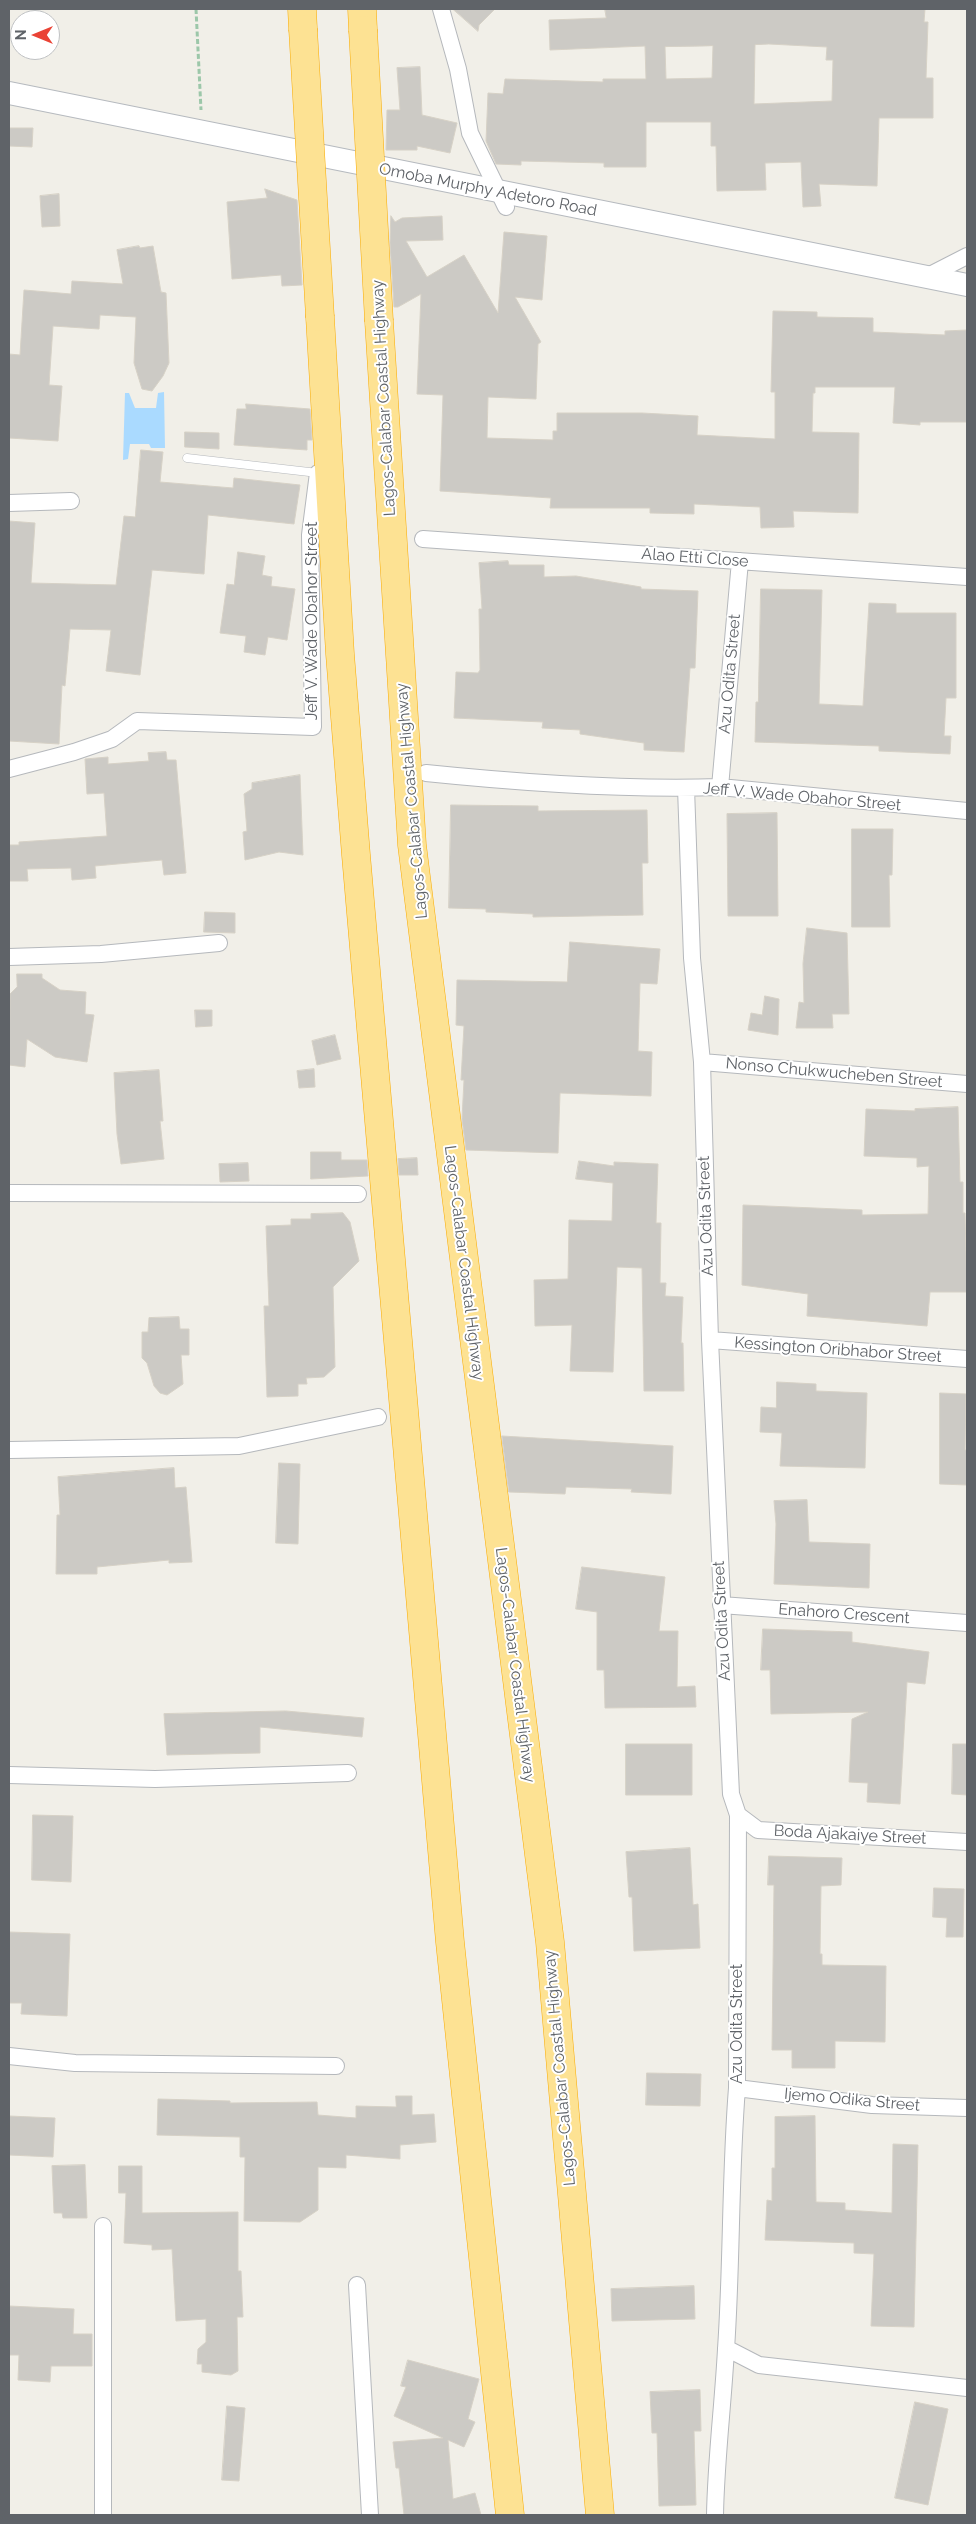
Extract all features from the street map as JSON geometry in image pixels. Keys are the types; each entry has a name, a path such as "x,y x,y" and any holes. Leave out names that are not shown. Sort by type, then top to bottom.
{"highway":[{"path":"302,19 340,654 358,884 450,1942 510,2515"},
{"name":"Lagos-Calabar Coastal Highway","path":"362,20 412,846 550,1942 600,2515"}],"street":[{"path":"441,9 458,69 470,133 503,200"},
{"name":"Omoba Murphy Adetoro Road","path":"9,93 202,133 503,200"},
{"name":"Omoba Murphy Adetoro Road","path":"9,109 503,200 918,281 967,296"},
{"path":"918,281 967,256"},
{"name":"Omoba Murphy Adetoro Road","path":"918,281 967,285"},
{"name":"Jeff V. Wade Obahor Street","path":"9,769 74,752 112,739 137,721 313,727 310,535 318,473"},
{"path":"9,503 71,501"},
{"name":"Alao Etti Close","path":"423,539 967,577"},
{"name":"Azu Odita Street","path":"720,787 740,561"},
{"name":"Jeff V. Wade Obahor Street","path":"426,773 490,780 686,788 720,787 967,811"},
{"name":"Azu Odita Street","path":"686,788 692,958 702,1062 710,1340 721,1605 731,1794 738,1815 737,2088 726,2348 717,2452 715,2515"},
{"path":"9,957 101,954 219,943"},
{"name":"Nonso Chukwucheben Street","path":"702,1062 967,1084"},
{"path":"9,1192 358,1194"},
{"name":"Kessington Oribhabor Street","path":"710,1340 967,1359"},
{"path":"9,1450 239,1446 378,1417"},
{"name":"Enahoro Crescent","path":"721,1605 967,1623"},
{"path":"9,1775 154,1779 348,1773"},
{"name":"Boda Ajakaiye Street","path":"738,1815 758,1830 967,1842"},
{"path":"9,2056 75,2063 336,2066"},
{"name":"Ijemo Odika Street","path":"737,2088 872,2105 967,2108"},
{"path":"103,2226 104,2515"},
{"path":"357,2285 370,2515"},
{"path":"726,2348 759,2365 967,2388"}],"lane":[{"path":"187,458 318,473"}],"path":[{"path":"196,9 202,133"}],"water":[{"path":"164,392 165,448 151,448 149,444 130,444 128,459 123,460 125,393 129,393 135,408 156,408 158,393"}],"building":[{"path":"453,9 495,9 479,25 478,31"},
{"path":"605,9 925,9 924,22 928,22 926,78 933,78 933,118 879,118 877,186 819,184 821,206 803,207 801,162 765,163 766,190 717,191 716,146 711,146 711,122 646,122 646,167 604,167 604,163 521,161 521,165 496,164 486,141 488,93 503,94 505,79 603,82 603,79 646,79 645,46 550,50 549,20 606,18","holes":["755,45 827,47 826,60 833,60 832,101 754,104","713,46 712,78 666,79 665,47"]},
{"path":"420,67 422,115 457,123 450,153 417,146 417,150 386,150 387,110 400,110 397,68"},
{"path":"9,128 33,128 32,147 9,146"},
{"path":"265,189 297,200 302,285 282,286 281,275 232,279 227,202 267,198"},
{"path":"59,194 60,226 42,227 40,196"},
{"path":"391,216 395,222 402,218 442,216 443,240 406,241 427,277 464,255 498,313 504,232 547,236 542,300 515,297 541,342 538,344 536,399 488,397 487,438 553,440 553,431 557,431 557,413 642,413 698,416 697,435 775,439 775,392 771,392 773,311 817,312 817,317 873,318 873,332 945,335 945,331 967,330 967,422 920,422 920,425 893,423 895,387 815,387 815,393 813,393 812,432 859,433 858,513 793,511 794,527 761,528 760,507 694,504 694,514 650,513 650,508 550,508 551,498 440,491 443,395 417,394 421,294 398,307 394,307 390,243"},
{"path":"139,246 140,248 153,246 161,292 166,293 169,363 163,376 152,391 142,389 134,363 136,317 100,315 99,329 53,326 49,385 62,386 58,441 9,438 9,354 20,355 24,290 71,294 72,281 123,284 117,250"},
{"path":"246,404 310,409 312,440 307,440 307,450 234,445 237,409 246,409"},
{"path":"185,432 219,433 219,449 185,447"},
{"path":"141,450 163,452 160,482 233,488 234,478 300,485 294,524 208,515 204,574 152,570 140,675 106,671 111,630 70,629 65,686 62,685 59,744 9,741 9,521 35,523 31,583 116,585 124,516 135,517"},
{"path":"238,552 265,556 262,575 272,577 271,586 295,589 287,640 268,637 265,655 244,652 246,636 220,633 227,584 234,585"},
{"path":"508,561 509,565 544,565 544,577 576,576 641,587 641,589 698,591 695,668 690,668 684,752 644,750 644,743 580,734 580,730 542,728 543,722 454,718 456,672 478,673 480,670 479,609 482,609 479,563"},
{"path":"761,589 822,590 819,704 863,706 869,603 896,604 896,613 956,613 956,698 946,698 944,736 951,736 950,754 879,751 879,746 755,742"},
{"path":"166,752 167,760 176,760 186,873 164,875 162,860 95,866 96,878 72,880 71,868 27,869 28,881 9,881 9,845 19,845 19,842 107,836 104,793 87,794 85,759 108,757 108,764 149,761 148,753"},
{"path":"300,775 303,855 279,852 245,860 243,832 247,831 244,794 252,789 252,783"},
{"path":"451,805 538,806 538,811 647,810 648,863 642,863 643,915 533,917 533,914 486,912 486,909 449,908"},
{"path":"777,813 778,916 728,916 727,814"},
{"path":"852,829 893,829 892,875 889,875 890,927 852,927"},
{"path":"205,912 235,913 235,933 204,932"},
{"path":"807,928 847,933 849,1014 832,1014 833,1028 796,1028 799,1002 804,1003 803,964"},
{"path":"570,942 660,949 657,984 640,983 638,1051 652,1052 651,1096 560,1093 558,1153 466,1150 462,1119 464,1080 461,1080 464,1026 456,1025 457,980 567,982"},
{"path":"17,974 42,974 42,978 60,990 86,992 85,1014 94,1015 87,1062 55,1057 27,1039 25,1067 9,1065 10,994 17,987"},
{"path":"765,996 779,999 778,1035 748,1030 751,1013 762,1015"},
{"path":"195,1010 212,1010 212,1026 196,1027"},
{"path":"335,1035 341,1059 317,1065 312,1041"},
{"path":"314,1069 315,1087 299,1088 297,1071"},
{"path":"159,1070 163,1121 160,1121 164,1159 121,1164 117,1134 114,1073"},
{"path":"958,1107 960,1182 963,1182 963,1213 965,1213 967,1292 930,1292 927,1326 807,1316 808,1294 742,1285 743,1205 862,1210 862,1215 928,1214 929,1166 917,1167 917,1158 864,1156 866,1109 915,1111 915,1109"},
{"path":"311,1152 341,1152 341,1160 367,1160 368,1176 311,1179"},
{"path":"417,1158 418,1175 399,1175 398,1159"},
{"path":"579,1161 614,1166 614,1162 658,1164 656,1223 661,1223 660,1283 666,1283 665,1296 683,1297 681,1343 683,1343 684,1391 644,1391 642,1268 617,1267 613,1372 570,1371 572,1325 535,1326 534,1280 568,1279 569,1220 612,1221 613,1183 576,1179"},
{"path":"248,1163 249,1181 220,1182 219,1164"},
{"path":"343,1213 350,1222 359,1261 333,1287 335,1367 324,1377 306,1378 307,1384 298,1384 298,1396 267,1397 264,1306 269,1306 266,1226 291,1225 291,1219 311,1219 311,1214"},
{"path":"179,1317 180,1329 189,1329 189,1355 181,1355 183,1384 167,1395 160,1393 154,1386 147,1363 142,1358 142,1332 148,1332 149,1318"},
{"path":"777,1382 816,1384 816,1391 867,1393 865,1468 780,1466 782,1433 760,1432 761,1407 776,1408"},
{"path":"940,1393 966,1394 965,1450 967,1450 967,1485 940,1484"},
{"path":"502,1436 673,1446 671,1494 631,1492 632,1489 566,1487 565,1494 509,1492"},
{"path":"279,1463 300,1464 298,1544 276,1543"},
{"path":"174,1468 175,1488 186,1487 192,1562 169,1563 169,1560 97,1567 97,1574 56,1574 57,1515 60,1515 58,1477"},
{"path":"807,1500 809,1542 870,1544 869,1588 774,1584 776,1524 774,1501"},
{"path":"582,1567 665,1577 659,1631 678,1631 677,1687 695,1686 696,1707 605,1708 604,1670 597,1670 597,1612 576,1609"},
{"path":"763,1629 852,1632 852,1642 929,1652 925,1684 907,1682 900,1804 867,1802 868,1783 849,1782 852,1719 868,1712 771,1714 770,1670 761,1670"},
{"path":"286,1711 364,1718 362,1737 260,1727 260,1753 167,1755 164,1714"},
{"path":"626,1744 692,1744 692,1795 626,1795"},
{"path":"953,1744 967,1744 967,1795 952,1794"},
{"path":"33,1815 73,1816 71,1882 32,1880"},
{"path":"690,1848 693,1905 698,1904 700,1948 634,1951 632,1897 629,1897 626,1852"},
{"path":"769,1856 842,1858 841,1885 821,1886 820,1954 822,1954 822,1965 886,1966 885,2042 835,2041 835,2068 792,2068 792,2050 772,2050 774,1885 768,1885"},
{"path":"934,1888 964,1889 963,1937 946,1937 947,1918 933,1917"},
{"path":"9,1932 70,1934 67,2016 21,2014 22,2003 9,2003"},
{"path":"647,2073 701,2074 700,2106 646,2105"},
{"path":"396,2096 412,2096 412,2115 434,2114 436,2142 400,2145 400,2159 346,2155 346,2168 318,2167 318,2210 300,2222 244,2221 245,2157 240,2157 240,2137 157,2135 158,2099 230,2101 230,2103 317,2102 318,2115 356,2118 356,2106 396,2107"},
{"path":"9,2116 55,2118 53,2157 9,2155"},
{"path":"815,2116 816,2202 845,2203 845,2210 892,2213 893,2144 918,2145 914,2327 871,2326 874,2254 854,2253 854,2243 765,2240 767,2200 772,2201 772,2168 775,2168 775,2117"},
{"path":"85,2165 87,2218 63,2218 62,2213 54,2213 52,2166"},
{"path":"119,2166 142,2166 142,2213 238,2212 238,2271 241,2271 243,2317 237,2317 238,2371 231,2375 202,2372 202,2364 197,2364 198,2349 206,2342 206,2319 176,2321 172,2249 152,2250 152,2245 124,2243 126,2193 119,2193"},
{"path":"694,2286 695,2319 612,2321 611,2289"},
{"path":"9,2306 74,2309 73,2334 92,2334 92,2366 51,2366 50,2382 18,2380 19,2355 9,2355"},
{"path":"408,2360 479,2379 468,2419 475,2422 464,2447 448,2440 453,2499 475,2493 481,2515 404,2515 399,2468 396,2468 393,2442 443,2438 394,2416 406,2387 401,2386"},
{"path":"700,2390 701,2431 694,2431 696,2505 659,2506 657,2433 652,2433 650,2392"},
{"path":"915,2402 948,2409 928,2505 895,2498"},
{"path":"227,2406 245,2408 239,2481 222,2480"}]}
